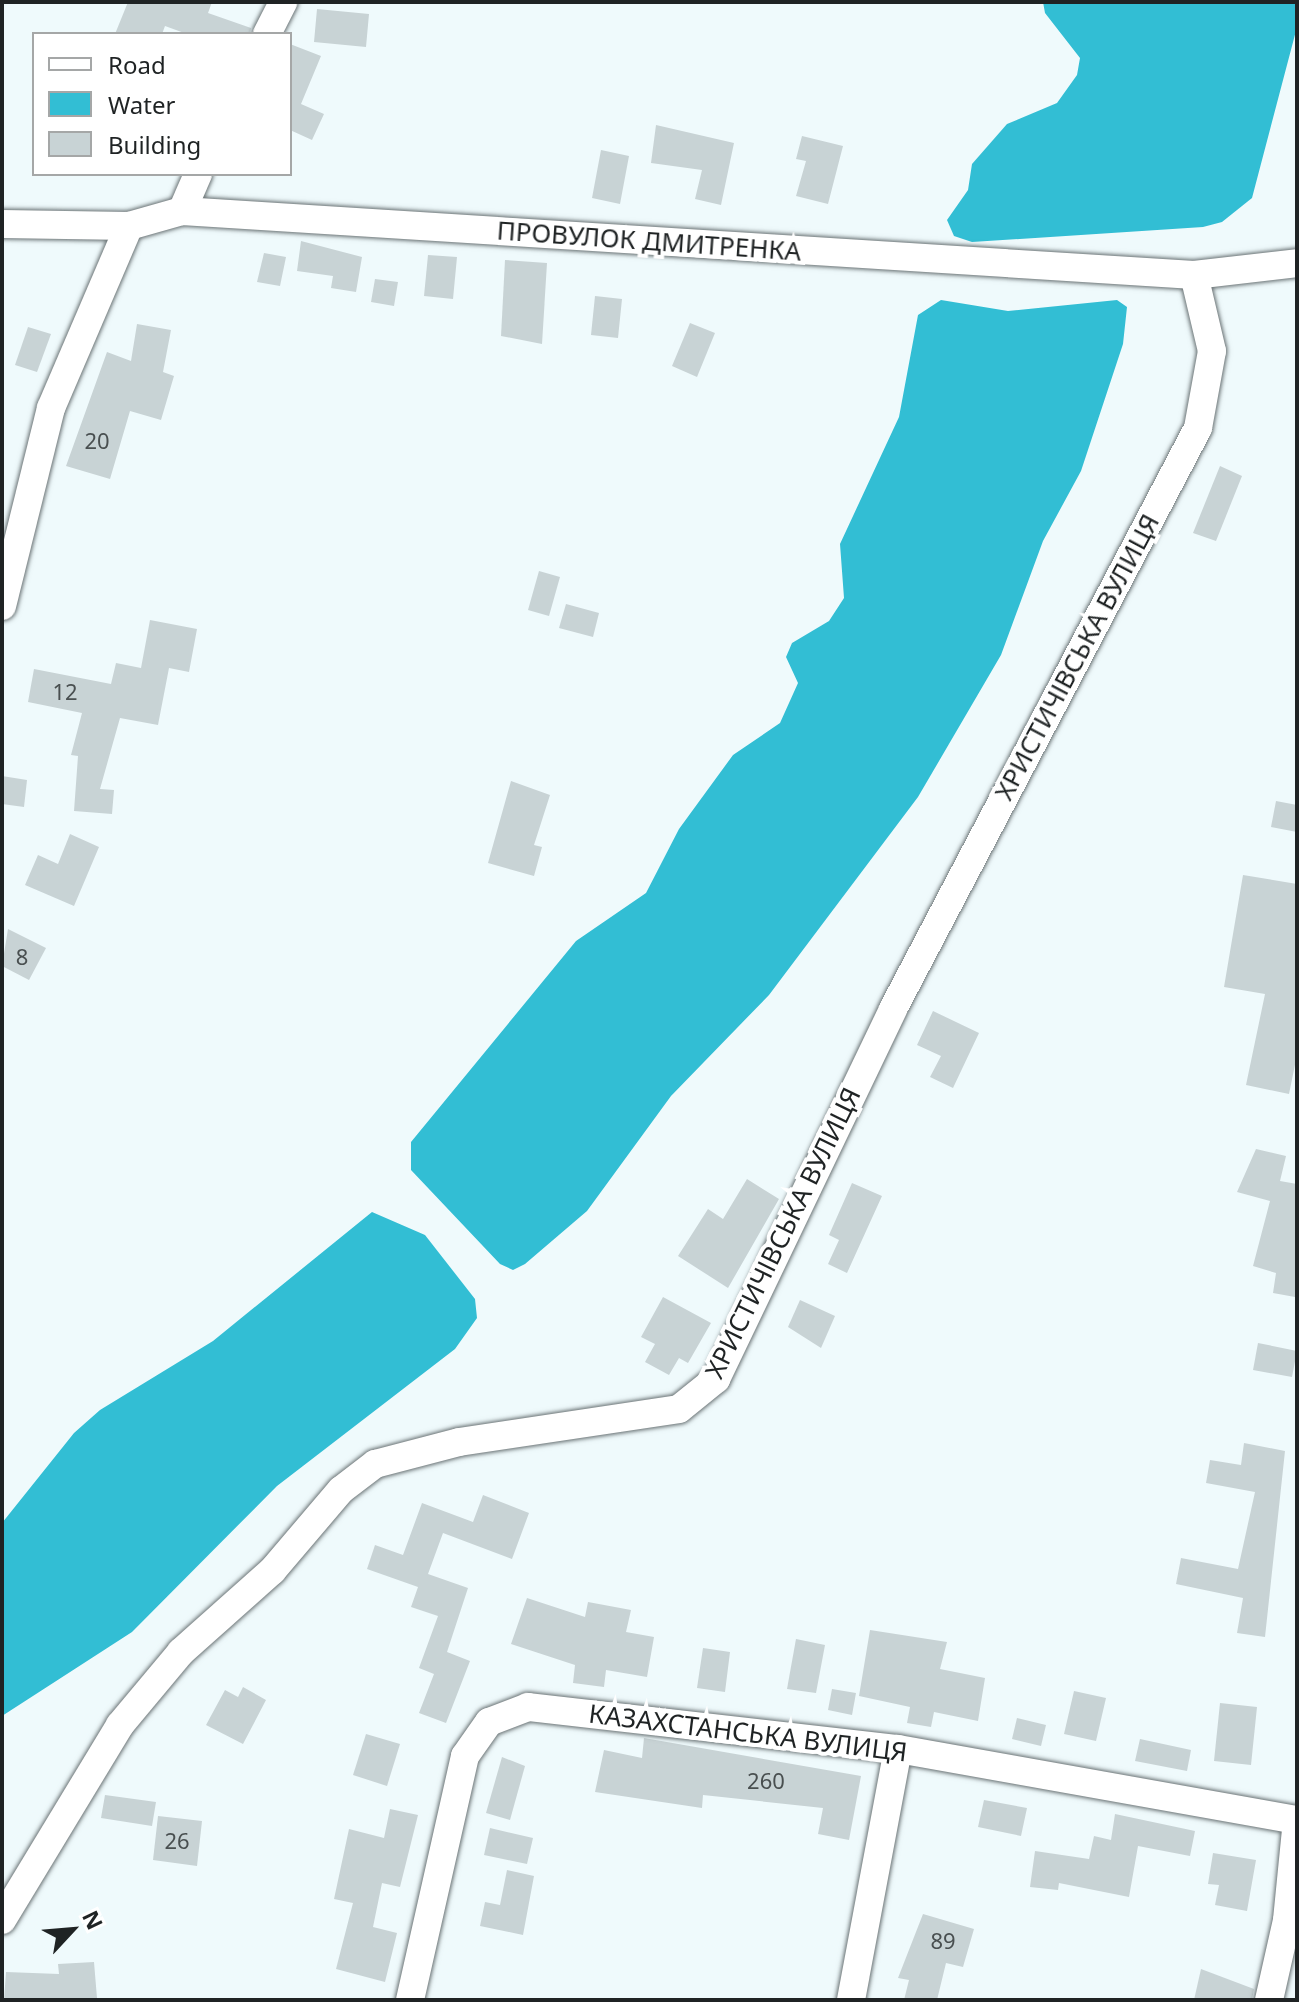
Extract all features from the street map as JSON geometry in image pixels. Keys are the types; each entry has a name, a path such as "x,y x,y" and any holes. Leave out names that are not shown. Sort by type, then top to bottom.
{"street":[{"path":"268,32 283,2"},
{"path":"182,211 197,176"},
{"name":"ПРОВУЛОК ДМИТРЕНКА","path":"2,224 129,226 182,211 1194,275 1297,263"},
{"path":"2,606 51,408 129,226"},
{"name":"ХРИСТИЧІВСЬКА ВУЛИЦЯ","path":"2,1920 120,1725 181,1652 272,1571 341,1490 375,1464 459,1442 679,1409 716,1379 893,1009 1198,428 1212,351 1194,275"},
{"name":"КАЗАХСТАНСЬКА ВУЛИЦЯ","path":"410,2000 465,1756 489,1722 528,1707 898,1749 1297,1820"},
{"path":"851,2000 898,1749"},
{"path":"1269,2000 1287,1920 1297,1820"}],"water":[{"path":"1043,2 1297,2 1297,27 1252,198 1222,222 1203,227 972,242 954,236 947,220 968,190 972,164 1007,124 1057,103 1077,75 1080,58 1045,13"},
{"path":"941,300 1008,311 1117,300 1127,307 1123,344 1081,471 1043,541 1001,655 918,797 769,995 671,1096 587,1211 525,1264 513,1270 500,1264 411,1170 411,1142 576,941 646,893 679,829 733,755 780,723 798,683 786,657 792,643 829,621 844,598 840,544 899,417 918,315"},
{"path":"372,1212 425,1235 475,1299 477,1318 455,1349 277,1486 132,1632 2,1716 2,1523 74,1433 100,1410 213,1341"}],"building":[{"path":"128,2 212,2 208,13 251,28 250,32 182,32 165,26 163,32 116,32"},
{"path":"317,9 369,14 366,47 314,42"},
{"path":"292,45 321,56 301,104 324,114 312,140 292,131"},
{"path":"656,125 734,143 721,205 695,199 702,170 651,163"},
{"path":"802,136 843,146 828,204 796,196 806,161 796,159"},
{"path":"601,150 629,156 620,204 592,198"},
{"path":"301,241 362,257 356,292 331,288 333,276 297,271"},
{"path":"264,253 286,257 280,286 257,282"},
{"path":"428,255 457,257 453,299 424,296"},
{"path":"505,260 547,263 542,344 501,336"},
{"path":"375,279 398,282 394,306 371,302"},
{"path":"595,296 622,299 618,338 591,335"},
{"path":"690,323 715,333 697,377 672,366"},
{"path":"137,324 171,330 163,372 174,376 161,420 130,411 110,479 66,466 107,352 131,361"},
{"path":"28,327 51,334 37,372 15,365"},
{"path":"1220,466 1242,476 1216,541 1193,533"},
{"path":"539,571 560,577 549,616 528,610"},
{"path":"566,604 599,613 593,637 559,628"},
{"path":"150,620 197,629 189,672 169,668 158,725 120,718 100,789 114,790 112,814 74,811 78,756 71,755 82,713 28,702 34,669 111,684 116,663 141,668"},
{"path":"2,776 27,780 24,807 2,804"},
{"path":"511,781 550,795 534,845 542,847 534,876 488,863"},
{"path":"1276,801 1297,805 1297,832 1271,827"},
{"path":"70,834 99,847 74,906 25,885 38,855 58,864"},
{"path":"1243,875 1297,884 1297,1055 1289,1094 1246,1085 1265,994 1224,987"},
{"path":"8,929 46,948 29,980 2,966"},
{"path":"933,1011 979,1033 953,1088 930,1077 941,1056 917,1045"},
{"path":"1256,1149 1286,1156 1280,1181 1297,1184 1295,1297 1273,1293 1276,1273 1253,1266 1270,1201 1237,1192"},
{"path":"747,1179 779,1199 728,1288 678,1256 708,1209 723,1219"},
{"path":"852,1183 882,1196 847,1273 828,1264 839,1240 829,1235"},
{"path":"663,1297 711,1323 688,1363 679,1358 669,1375 645,1362 655,1344 641,1337"},
{"path":"800,1300 835,1316 821,1348 788,1327"},
{"path":"1258,1343 1297,1351 1292,1377 1253,1370"},
{"path":"1244,1443 1285,1451 1265,1637 1237,1633 1243,1598 1176,1584 1181,1558 1238,1569 1255,1492 1206,1483 1210,1460 1241,1465"},
{"path":"483,1495 529,1513 512,1559 443,1533 428,1574 468,1588 447,1652 470,1661 446,1723 419,1713 434,1674 419,1668 438,1616 411,1607 418,1587 367,1569 375,1545 403,1555 422,1503 473,1522"},
{"path":"527,1598 585,1617 588,1602 631,1610 626,1632 654,1637 647,1677 606,1670 604,1687 573,1683 575,1665 511,1644"},
{"path":"870,1630 947,1642 940,1669 985,1678 978,1721 934,1712 931,1727 907,1723 910,1707 859,1696"},
{"path":"796,1639 825,1645 816,1693 787,1689"},
{"path":"703,1648 730,1652 725,1692 697,1688"},
{"path":"243,1687 266,1700 243,1744 206,1725 225,1690 238,1697"},
{"path":"832,1689 856,1693 852,1715 828,1710"},
{"path":"1074,1691 1106,1698 1096,1741 1064,1734"},
{"path":"1220,1703 1257,1707 1251,1765 1214,1761"},
{"path":"1017,1718 1046,1725 1041,1746 1012,1739"},
{"path":"366,1734 400,1744 387,1786 353,1775"},
{"path":"644,1738 861,1776 849,1840 818,1834 823,1808 703,1795 702,1808 595,1792 604,1750 642,1758"},
{"path":"1140,1739 1191,1750 1187,1771 1135,1761"},
{"path":"502,1757 525,1766 510,1820 486,1813"},
{"path":"105,1795 156,1802 152,1826 101,1818"},
{"path":"984,1800 1027,1808 1021,1836 978,1827"},
{"path":"390,1809 418,1815 400,1887 382,1883 373,1927 397,1933 385,1982 336,1969 353,1903 334,1899 349,1829 384,1838"},
{"path":"1115,1814 1195,1831 1190,1856 1138,1846 1129,1897 1059,1883 1058,1890 1030,1887 1035,1851 1089,1859 1094,1836 1111,1840"},
{"path":"158,1816 202,1821 197,1866 153,1860"},
{"path":"490,1828 533,1838 527,1864 484,1855"},
{"path":"1213,1853 1256,1860 1247,1911 1215,1905 1219,1885 1208,1884"},
{"path":"507,1870 534,1876 523,1935 480,1926 485,1902 500,1905"},
{"path":"923,1914 974,1929 963,1967 946,1963 937,2000 904,2000 909,1980 898,1978"},
{"path":"94,1962 97,1998 4,2000 6,1972 59,1974 58,1964"},
{"path":"1201,1969 1254,1989 1252,2000 1194,2000"}]}
